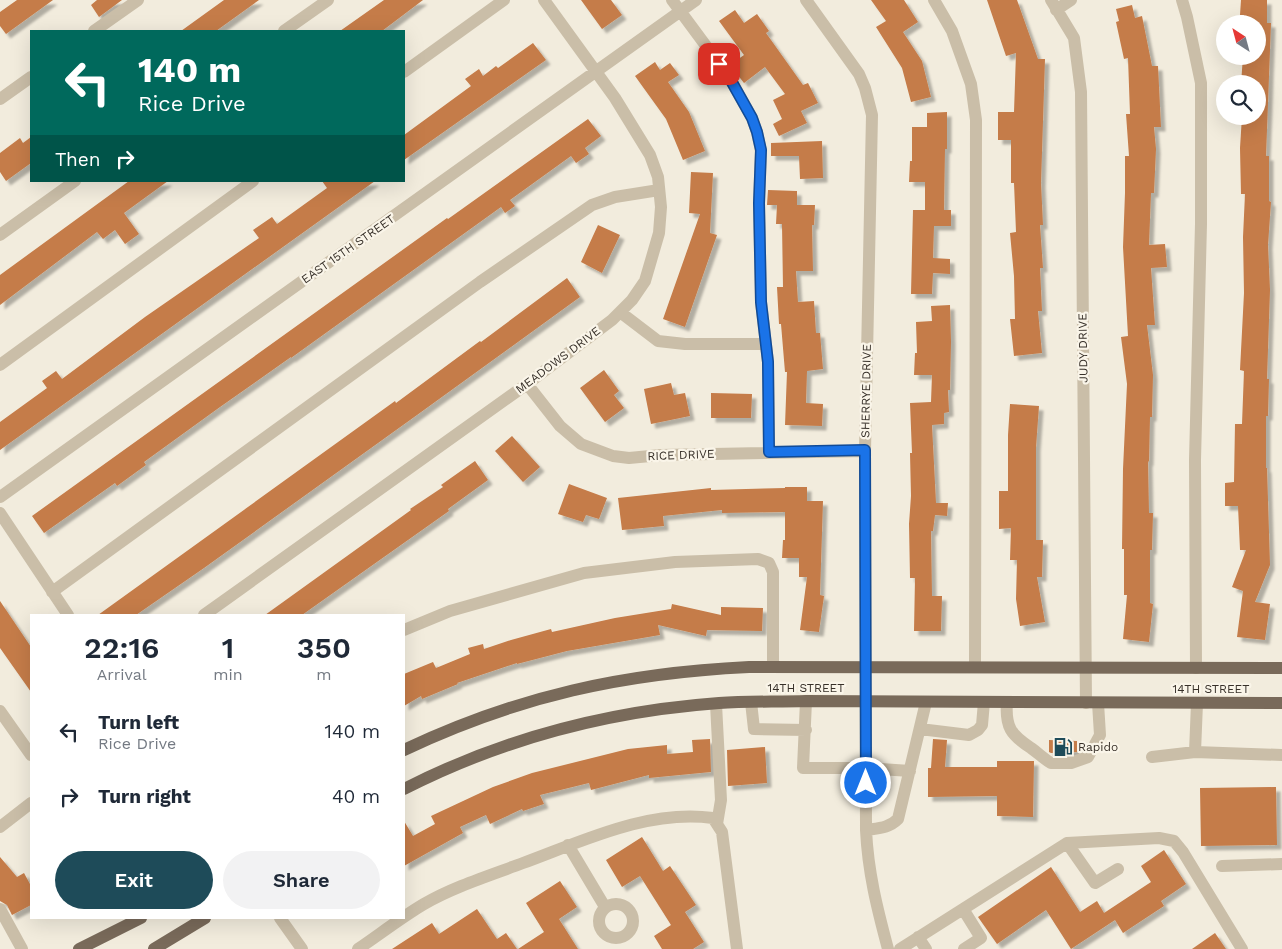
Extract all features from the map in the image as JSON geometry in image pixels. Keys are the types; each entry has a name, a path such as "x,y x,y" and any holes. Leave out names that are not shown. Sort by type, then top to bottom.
{"main road":[{"name":"14TH STREET","path":"405,750 472,720 525,702 577,689 663,673 721,668 773,667 1282,668"},
{"name":"14TH STREET","path":"405,789 481,754 547,732 633,714 716,704 806,701 1282,703"},
{"path":"79,949 139,919"},
{"path":"154,949 202,919"}],"street":[{"path":"95,30 138,0"},
{"path":"285,30 328,0"},
{"path":"405,71 504,0"},
{"name":"MEADOWS DRIVE","path":"205,614 527,384 612,320 632,300 644,281 659,233 661,207 658,177 650,155 615,98 544,0"},
{"path":"672,0 729,77 748,110 757,132 761,150 759,203 761,302 768,362 769,452"},
{"name":"EAST 15TH STREET","path":"0,497 696,0"},
{"name":"SHERRYE DRIVE","path":"806,0 859,74 872,115 865,450 866,830 868,862 873,892 888,949"},
{"path":"934,0 952,31 971,84 976,120 974,667"},
{"path":"1054,5 1070,0"},
{"path":"1182,0 1201,83 1201,224 1195,460 1196,668"},
{"name":"JUDY DRIVE","path":"1007,702 1006,717 1009,729 1022,743 1051,763 1071,763 1088,757 1100,735 1092,703 1087,668 1081,92 1074,38 1054,5"},
{"path":"0,100 30,78"},
{"path":"0,235 74,182"},
{"path":"0,365 252,182"},
{"path":"52,592 480,282 592,205 615,197 659,190"},
{"path":"620,312 658,341 686,344 766,344"},
{"name":"RICE DRIVE","path":"527,384 560,426 581,444 613,456 629,458 661,455 865,450"},
{"path":"0,513 67,614"},
{"path":"405,630 450,611 584,573 675,562 758,559 769,563 774,572 773,667"},
{"path":"806,701 803,768 866,768 910,771"},
{"path":"751,702 754,729 806,730"},
{"path":"866,830 886,828 898,819 926,702"},
{"path":"920,729 969,735 978,730 982,725 984,702"},
{"path":"1195,752 1196,703"},
{"path":"716,704 721,800 717,824"},
{"path":"0,711 30,754"},
{"path":"1152,757 1195,752 1282,755"},
{"path":"0,827 30,804"},
{"path":"405,917 425,904 477,880 568,846 643,821 696,816 713,818 722,832 737,949"},
{"path":"900,949 1067,843 1159,838 1174,841 1183,852 1242,949"},
{"path":"1067,843 1095,883 1118,869"},
{"path":"568,846 606,907"},
{"path":"1222,866 1282,864"},
{"path":"963,909 981,938 964,949"},
{"path":"0,910 22,949"},
{"path":"281,919 302,949"},
{"path":"358,949 403,919"},
{"path":"918,937 926,949"}],"building":[{"path":"17,0 53,0 6,34 0,26 0,12"},
{"path":"97,0 122,0 99,17 91,5"},
{"path":"224,0 259,0 217,30 182,30"},
{"path":"384,0 423,0 383,30 341,30"},
{"path":"581,0 611,0 622,15 602,29"},
{"path":"871,0 904,0 918,22 903,32 922,61 931,97 911,102 902,68 876,27 886,21"},
{"path":"987,0 1017,0 1038,59 1045,59 1041,183 1043,225 1040,225 1043,268 1040,268 1042,311 1038,311 1042,353 1014,356 1010,319 1015,319 1010,233 1016,232 1014,183 1011,183 1011,140 998,140 998,112 1014,112 1016,53 1006,56"},
{"path":"1241,0 1267,0 1267,23 1271,23 1266,156 1269,156 1269,201 1271,202 1268,245 1270,290 1267,379 1269,379 1268,416 1266,416 1270,565 1255,602 1270,604 1265,640 1237,637 1243,591 1232,587 1246,550 1240,550 1238,506 1225,506 1225,483 1234,482 1235,424 1242,424 1244,371 1240,370 1244,293 1243,237 1245,194 1241,194 1241,125 1266,125 1266,75 1242,75 1242,65 1266,65 1266,15 1240,15"},
{"path":"1132,5 1135,18 1142,16 1152,66 1158,66 1161,127 1154,127 1156,149 1154,193 1151,193 1149,245 1165,244 1167,267 1151,268 1155,325 1147,325 1153,375 1148,461 1149,513 1153,513 1152,550 1150,550 1150,603 1153,604 1149,642 1123,639 1127,595 1124,595 1124,549 1122,549 1127,384 1121,337 1128,336 1123,247 1125,156 1129,156 1126,114 1130,114 1128,58 1124,59 1116,22 1119,21 1116,9"},
{"path":"735,10 744,23 757,14 769,31 766,33 803,85 808,83 818,103 801,111 807,123 779,136 773,124 782,119 773,100 785,94 765,67 744,83 730,65 744,55 719,21"},
{"path":"533,43 546,60 405,159 405,134 471,86 465,79 479,69 483,76 496,66 498,68"},
{"path":"655,62 660,70 670,63 679,75 668,82 689,112 705,151 683,160 666,119 635,76"},
{"path":"947,112 944,210 951,210 951,226 934,226 933,258 950,259 950,274 933,273 932,294 911,294 913,210 925,210 925,182 909,182 910,161 912,161 912,127 927,127 927,113"},
{"path":"588,119 601,136 585,148 589,154 576,163 571,156 510,200 515,206 505,213 501,207 144,462 146,465 117,486 115,483 44,533 32,516"},
{"path":"20,138 23,143 30,138 30,164 6,181 0,172 0,153"},
{"path":"822,141 823,178 800,179 799,156 771,156 771,143"},
{"path":"691,172 713,173 710,233 717,235 685,327 663,319 700,214 689,213"},
{"path":"128,182 167,182 124,213 139,234 125,244 115,230 103,239 97,232 0,305 0,275"},
{"path":"323,182 374,182 0,450 0,422 47,388 42,381 56,371 62,379 145,317 259,238 253,230 272,217 277,224 327,188"},
{"path":"768,190 797,191 797,205 815,205 814,225 812,225 813,271 796,271 798,302 814,301 816,333 820,333 823,369 807,371 806,403 823,404 822,426 785,425 787,372 785,372 781,324 779,324 777,287 783,287 782,224 776,224 777,205 767,205"},
{"path":"598,225 620,235 602,273 581,262"},
{"path":"567,278 580,297 137,614 99,614 395,401 396,403"},
{"path":"950,305 949,412 944,413 944,424 932,425 936,503 948,503 947,516 935,515 933,531 931,531 932,596 942,596 941,631 914,631 915,578 910,578 909,524 911,496 910,453 912,453 910,403 931,402 932,375 914,375 915,353 917,353 916,322 932,321 931,306"},
{"path":"604,370 619,391 614,395 624,408 605,422 580,388"},
{"path":"671,383 674,395 685,393 690,416 651,424 644,389"},
{"path":"711,393 752,394 751,418 711,418"},
{"path":"1010,404 1039,406 1036,447 1036,540 1043,540 1042,577 1037,577 1045,622 1020,626 1016,599 1017,560 1010,560 1011,528 999,529 999,491 1008,491"},
{"path":"512,436 540,467 523,482 495,451"},
{"path":"475,461 488,480 448,509 449,511 303,614 266,614 443,487 441,485"},
{"path":"569,484 607,498 599,519 586,515 583,522 558,514"},
{"path":"807,487 807,501 823,501 820,595 824,596 819,632 800,630 807,577 799,577 799,558 782,558 783,540 785,540 785,512 722,513 722,510 663,516 664,526 622,530 618,498 711,488 711,490"},
{"path":"0,601 30,646 30,691 0,648"},
{"path":"672,604 721,615 721,607 763,608 762,631 707,630 706,636 658,625 660,635 567,651 517,663 457,683 422,699 421,696 405,705 405,674 433,662 436,668 470,654 468,648 483,644 484,649 551,629 552,632 615,618 671,609"},
{"path":"710,739 711,772 649,778 649,775 591,790 589,783 540,795 544,804 523,811 522,809 490,824 486,815 460,827 463,833 405,865 405,823 413,836 435,824 431,816 493,787 532,773 628,749 667,745 667,754 693,752 692,740"},
{"path":"933,739 947,740 945,767 997,767 997,761 1034,761 1033,817 997,816 997,796 928,797 928,768 931,768"},
{"name":"Rapido","path":"1049,740 1077,741 1077,752 1051,753 1049,752"},
{"path":"765,747 767,783 728,786 727,750"},
{"path":"1276,787 1277,845 1201,846 1200,788"},
{"path":"642,837 663,871 670,866 696,905 685,912 704,942 693,949 662,949 654,936 671,925 640,876 622,887 606,860"},
{"path":"1164,850 1186,884 1161,901 1164,906 1123,933 1115,920 1071,949 1046,910 997,944 978,917 1051,867 1080,912 1097,901 1104,913 1151,882 1141,866"},
{"path":"0,857 17,877 24,873 30,884 30,906 12,915 7,905 0,901"},
{"path":"560,881 577,907 559,919 578,949 518,949 544,932 526,903"},
{"path":"477,909 497,939 506,933 517,949 392,949 432,923 439,934"},
{"path":"1215,933 1226,949 1192,949"}],"place":[{"name":"Rapido","path":"1063,747"}],"route":[{"path":"719,64 729,77 752,118 761,150 759,203 761,302 768,362 769,452 865,450 866,783"}]}
